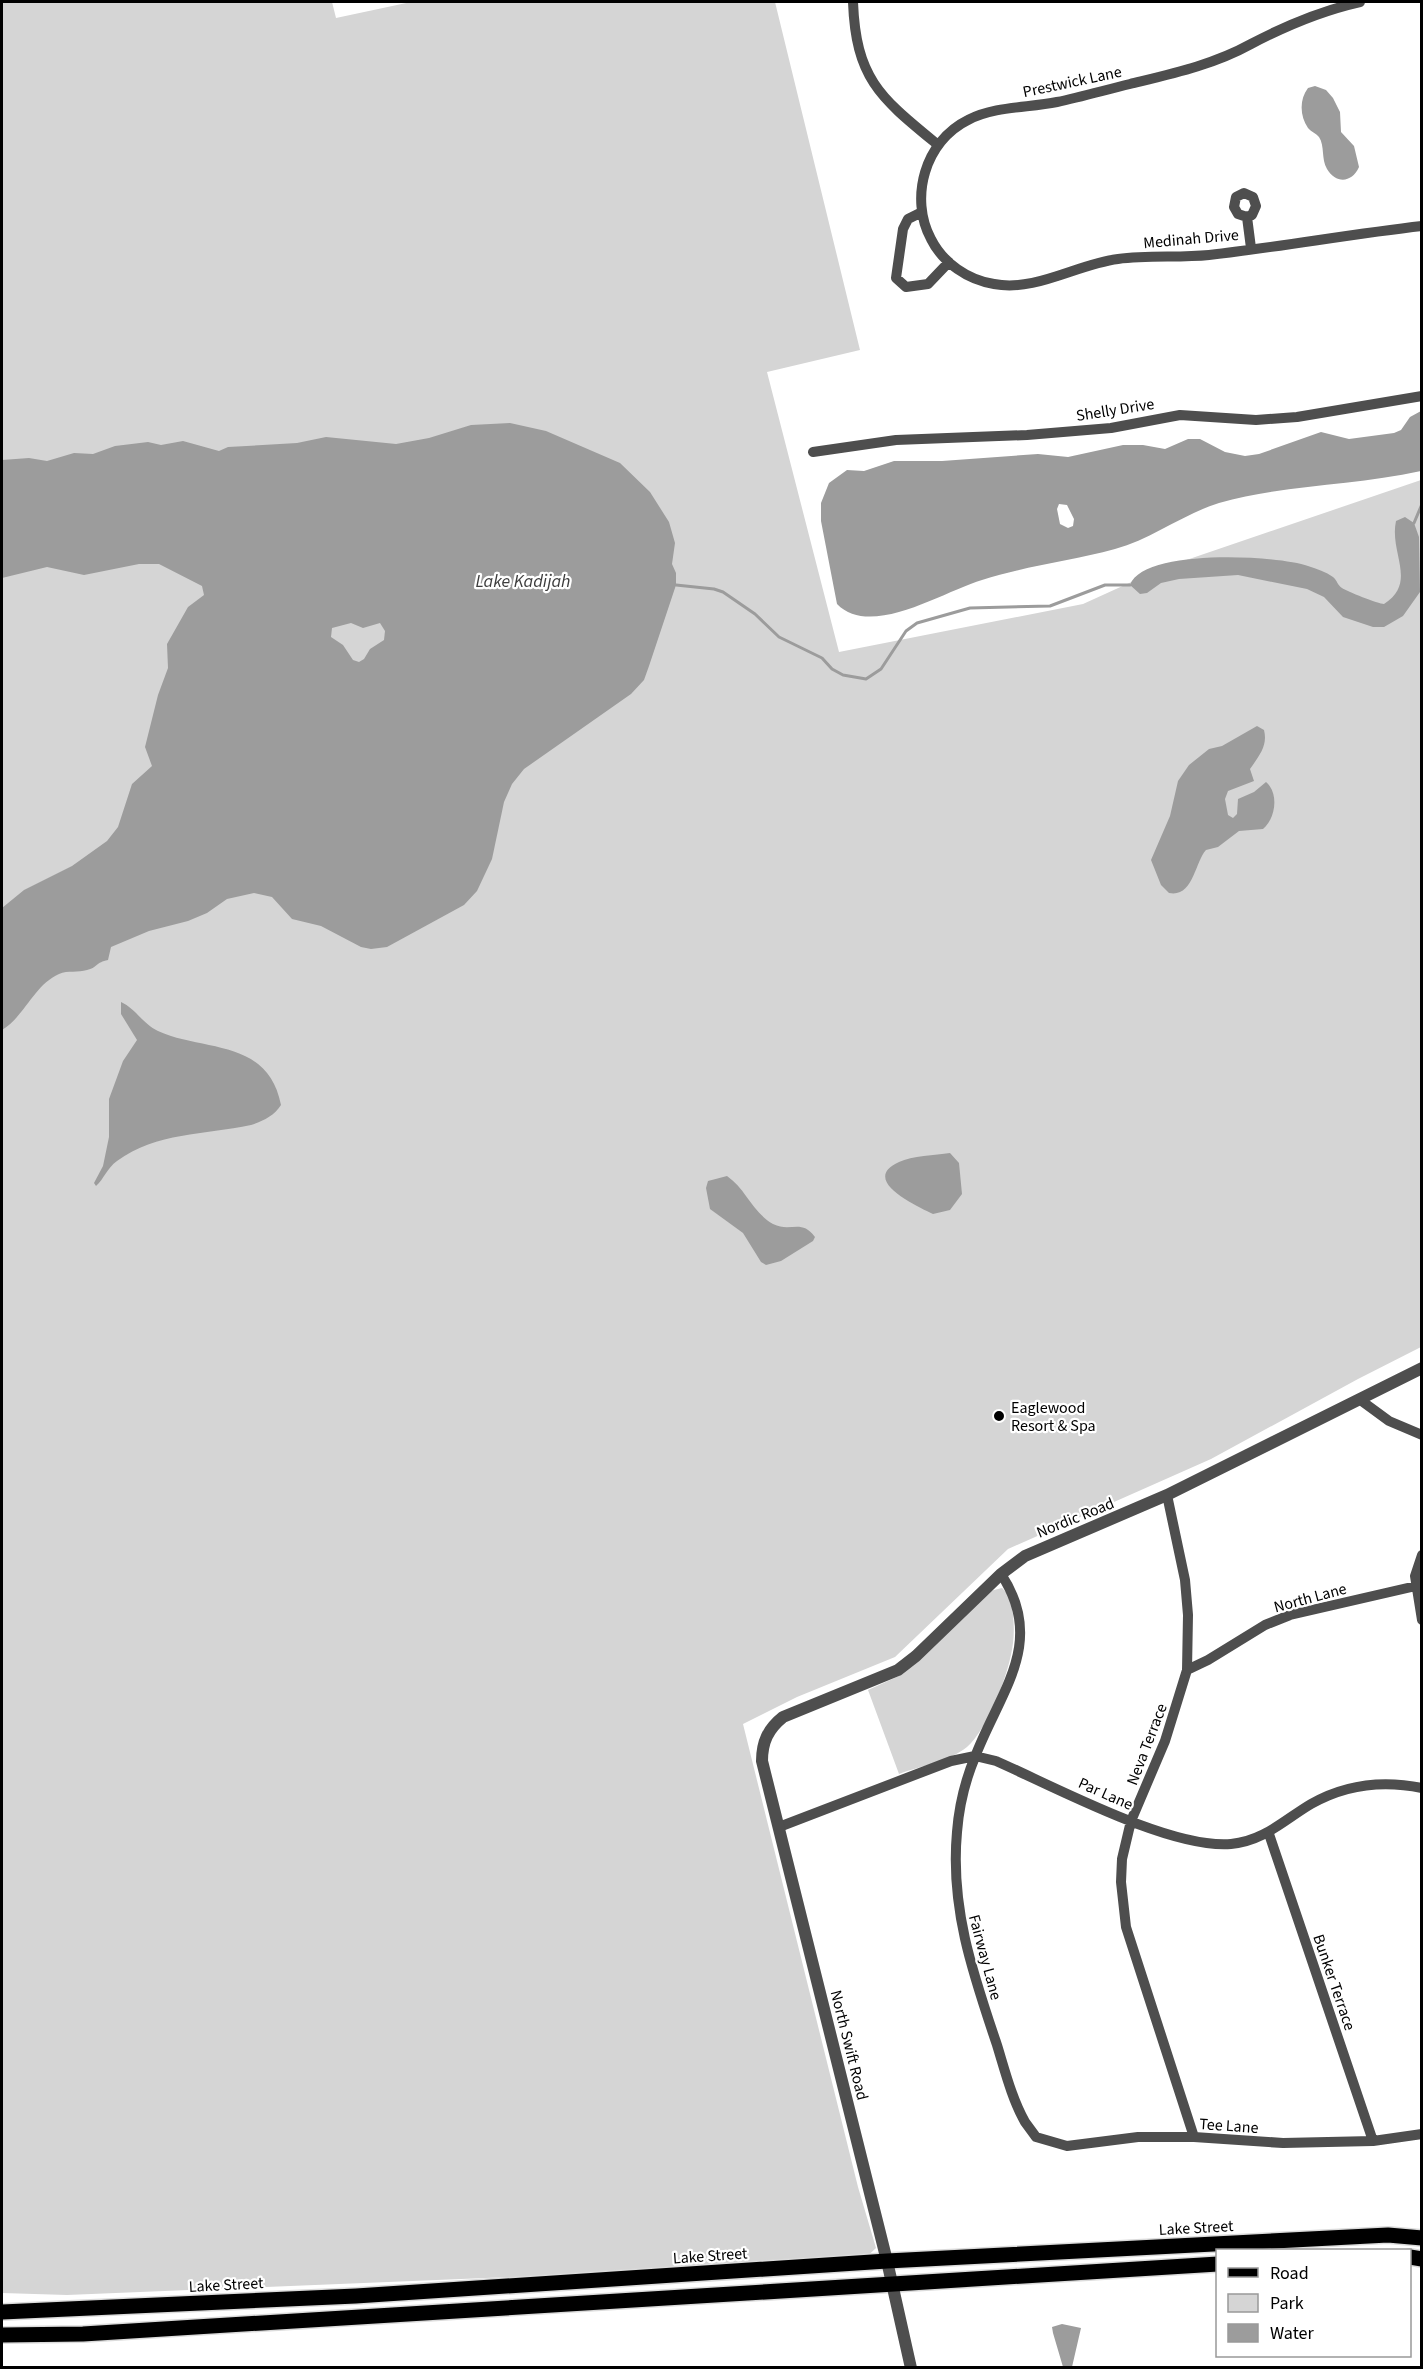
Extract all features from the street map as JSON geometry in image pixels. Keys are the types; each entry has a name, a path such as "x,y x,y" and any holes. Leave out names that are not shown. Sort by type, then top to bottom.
{"main road":[{"name":"Lake Street","path":"2,2312 356,2296 887,2261 1377,2236 1422,2238"},
{"path":"2,2335 83,2334 384,2316 517,2305 892,2285 1216,2264"}],"street":[{"path":"853,2 857,46 868,76 888,102 938,145"},
{"name":"Prestwick Lane","path":"966,275 948,262 932,242 922,212 920,193 923,177 938,145 959,125 987,112 1057,102 1198,67 1237,51 1295,21 1325,10 1360,2"},
{"path":"922,212 908,219 903,229 896,278 906,287 928,284 948,262"},
{"path":"1247,217 1251,248"},
{"name":"Medinah Drive","path":"966,275 989,284 1016,286 1117,259 1209,255 1422,226"},
{"name":"Shelly Drive","path":"813,452 896,440 1006,436 1111,428 1180,415 1256,420 1297,417 1422,396"},
{"name":"Nordic Road","path":"769,1732 783,1717 898,1670 1002,1574 1031,1553 1167,1495 1422,1368"},
{"path":"1359,1399 1389,1421 1422,1435"},
{"name":"Neva Terrace","path":"1167,1495 1185,1580 1188,1615 1187,1670 1166,1741 1131,1821 1122,1859 1121,1882 1126,1927 1194,2137"},
{"path":"1422,1555 1415,1576 1422,1620"},
{"name":"Fairway Lane","path":"1002,1574 1016,1598 1019,1611 1018,1654 1012,1681 975,1756 962,1798 955,1869 959,1919 969,1965 1020,2114 1036,2137"},
{"name":"North Lane","path":"1187,1670 1208,1660 1265,1625 1290,1615 1416,1586"},
{"name":"North Swift Road","path":"769,1732 763,1746 762,1761 887,2261 911,2367"},
{"name":"Par Lane","path":"780,1827 951,1761 975,1756 996,1761 1131,1821 1199,1843 1232,1844 1269,1833 1311,1804 1349,1788 1390,1784 1422,1788"},
{"name":"Bunker Terrace","path":"1269,1833 1373,2141"},
{"name":"Tee Lane","path":"1036,2137 1067,2146 1117,2138 1194,2137 1283,2143 1373,2141 1422,2134"}],"green space":[{"path":"2,2 332,2 336,18 411,2 775,2 860,350 767,372 839,652 1083,604 1160,569 1421,480 1421,1347 1211,1459 1008,1549 895,1657 797,1697 743,1724 858,2187 876,2248 860,2263 67,2295 2,2293"},
{"path":"1002,1588 1011,1597 1013,1643 1003,1683 983,1727 975,1739 960,1752 944,1760 899,1774 868,1690 899,1676 990,1591"}],"water":[{"path":"1315,86 1326,90 1333,98 1340,112 1341,132 1354,146 1359,167 1348,179 1339,179 1327,169 1321,141 1308,128 1303,118 1303,98 1308,88"},
{"path":"1421,411 1421,471 1371,480 1269,492 1219,503 1193,513 1129,545 998,575 888,615 869,617 851,613 837,604 821,521 821,503 829,483 847,470 864,471 894,461 942,461 1038,454 1068,457 1123,445 1143,445 1165,449 1188,439 1200,439 1225,452 1245,456 1259,454 1321,432 1349,439 1394,433 1401,430 1410,417","holes":["1059,504 1067,505 1074,519 1073,526 1068,528 1060,524 1057,509"]},
{"name":"Lake Kadijah","path":"510,423 546,431 620,463 650,492 669,522 675,543 672,564 676,573 676,585 644,680 631,694 524,769 512,784 504,802 492,859 477,891 464,905 387,947 371,949 361,947 321,926 292,919 272,897 254,893 227,899 207,913 188,921 149,931 111,947 108,960 90,969 59,974 43,985 17,1017 2,1030 2,908 24,890 72,866 107,841 118,827 132,784 152,766 145,747 158,695 168,668 167,644 188,607 204,595 202,586 159,564 139,564 84,575 47,567 2,578 2,460 29,458 47,461 74,453 93,454 115,446 148,442 161,445 183,441 219,451 228,447 297,443 326,437 396,444 429,438 471,425","holes":["351,623 363,628 380,623 385,631 384,640 370,649 364,659 359,662 353,660 343,645 331,637 332,628"]},
{"path":"1405,517 1414,523 1419,537 1420,592 1403,616 1384,627 1373,627 1343,617 1324,597 1307,589 1238,575 1179,579 1161,583 1147,593 1140,594 1130,585 1140,573 1159,565 1184,560 1241,557 1269,559 1318,569 1333,577 1345,590 1384,604 1394,595 1399,586 1401,577 1395,533 1396,521"},
{"path":"1257,726 1264,730 1265,741 1262,751 1250,769 1254,781 1228,791 1225,799 1228,815 1233,818 1237,814 1238,799 1254,792 1266,782 1273,792 1274,799 1271,819 1263,829 1239,831 1218,847 1206,850 1188,885 1177,893 1169,893 1161,885 1151,860 1170,816 1178,781 1189,765 1209,749 1222,746"},
{"path":"121,1002 158,1031 232,1051 248,1058 263,1068 274,1083 281,1105 268,1118 251,1125 181,1136 132,1152 117,1161 96,1186 94,1183 103,1166 109,1137 109,1099 123,1061 137,1040 121,1014"},
{"path":"950,1153 959,1163 962,1194 950,1210 933,1214 905,1199 888,1184 885,1177 888,1169 899,1162"},
{"path":"727,1176 734,1181 766,1219 779,1226 805,1228 815,1237 813,1241 781,1261 766,1265 761,1262 743,1233 710,1209 706,1188 708,1181"},
{"path":"1062,2324 1081,2328 1072,2367 1063,2367 1053,2333 1052,2327"}],"waterway":[{"path":"1414,523 1422,504"},
{"path":"676,585 723,592 755,614 779,637 822,658 832,669 843,675 866,679 881,669 906,631 917,623 970,608 1050,606 1105,585 1130,585"}],"place":[{"name":"Eaglewood Resort & Spa","path":"999,1416"}]}
